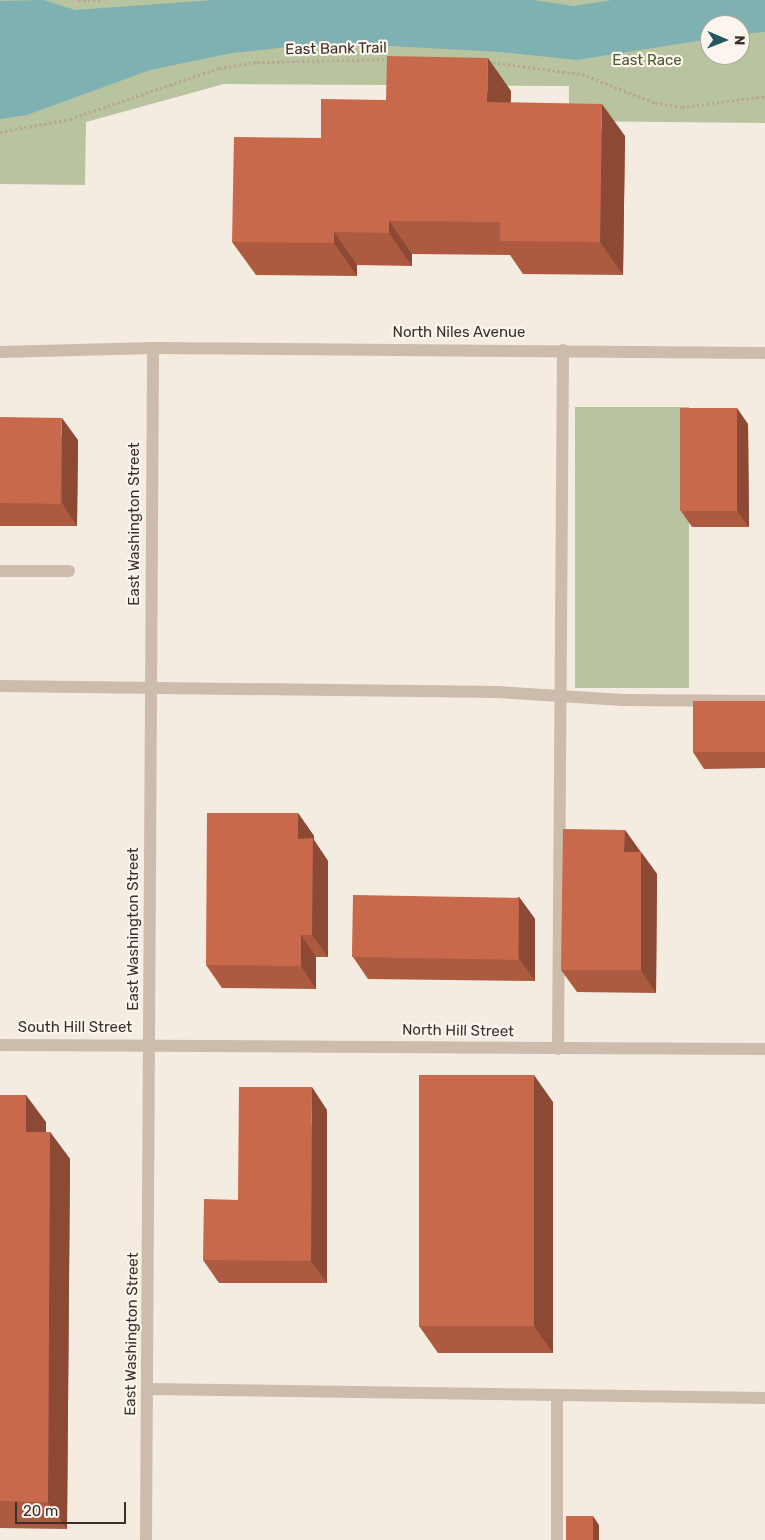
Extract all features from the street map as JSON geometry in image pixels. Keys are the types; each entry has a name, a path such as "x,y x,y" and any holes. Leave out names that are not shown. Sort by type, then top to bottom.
{"street":[{"name":"North Niles Avenue","path":"0,352 153,348 765,353"},
{"name":"East Washington Street","path":"146,1540 153,348"},
{"path":"558,1049 563,350"},
{"path":"0,571 69,571"},
{"path":"0,686 150,686 498,692 562,697 765,701"},
{"name":"South Hill Street","path":"0,1045 150,1044"},
{"name":"North Hill Street","path":"150,1044 558,1049 765,1049"},
{"path":"147,1389 765,1398"},
{"path":"557,1540 558,1396"}],"path":[{"path":"78,0 103,0"},
{"name":"East Bank Trail","path":"0,132 70,119 218,68 257,62 391,59"},
{"path":"478,61 582,74 655,103 682,106 765,96"}],"green space":[{"name":"East Race","path":"0,0 765,0 765,123 569,121 569,86 224,84 86,122 85,185 0,184"},
{"path":"575,407 689,407 689,688 575,688"}],"water":[{"name":"East Race","path":"44,0 75,10 214,0 533,0 574,6 612,0 765,0 765,32 750,33 750,15 700,15 700,41 576,60 500,52 371,45 297,46 232,53 150,70 27,115 0,119 0,1"}],"building":[{"path":"387,56 488,58 487,102 602,104 600,242 500,241 500,222 389,221 389,233 334,232 334,243 232,242 234,137 321,138 321,99 386,100"},
{"path":"680,408 737,408 737,511 680,511"},
{"path":"0,417 62,418 60,504 0,503"},
{"path":"693,701 765,701 765,752 693,752"},
{"path":"207,813 298,813 298,839 313,838 312,935 301,935 301,966 206,965"},
{"path":"563,829 625,830 624,852 641,852 641,970 561,970"},
{"path":"353,895 519,898 518,960 352,957"},
{"path":"419,1075 534,1075 534,1326 419,1326"},
{"path":"239,1087 312,1087 311,1261 203,1260 204,1199 238,1200"},
{"path":"0,1095 26,1095 26,1132 50,1132 48,1502 0,1501"},
{"path":"566,1516 593,1516 593,1540 566,1540"}]}
